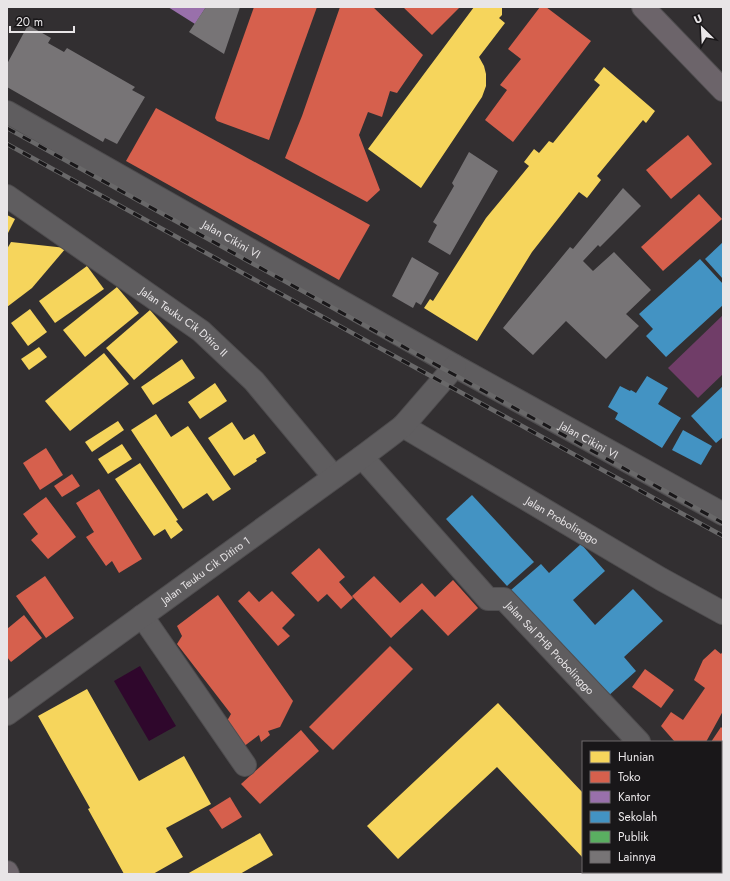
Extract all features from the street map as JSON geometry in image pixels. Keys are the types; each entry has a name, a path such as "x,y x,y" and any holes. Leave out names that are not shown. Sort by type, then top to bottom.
{"main road":[{"path":"643,7 723,90"}],"street":[{"name":"Jalan Cikini VI","path":"7,112 456,366 723,514"},
{"name":"Jalan Teuku Cik Ditiro II","path":"7,196 201,331 254,381 334,477"},
{"path":"403,426 456,366"},
{"name":"Jalan Teuku Cik Ditiro 1","path":"7,714 403,426"},
{"name":"Jalan Probolinggo","path":"403,426 661,579 723,613"},
{"name":"Jalan Sal PHB Probolinggo","path":"362,457 488,599 504,599 638,741"},
{"path":"142,616 245,765"}],"shaded area":[{"path":"723,315 723,374 698,398 668,368"},
{"path":"140,666 176,726 149,741 114,681"}],"building: Hunian":[{"path":"474,7 502,7 502,15 499,18 505,23 479,57 486,74 486,86 482,97 421,188 368,149"},
{"path":"604,67 655,111 646,123 643,120 597,176 601,180 587,198 579,192 532,252 477,341 424,308 430,299 433,301 486,218 529,166 524,162 534,149 539,153 549,141 553,143 600,85 594,80"},
{"path":"7,215 15,219 7,235"},
{"path":"11,242 66,248 32,288 7,307 7,249"},
{"path":"87,266 104,289 55,323 39,301"},
{"path":"117,287 139,313 85,357 63,330"},
{"path":"30,309 47,332 28,346 11,323"},
{"path":"150,310 178,342 134,380 106,348"},
{"path":"39,347 47,357 29,370 21,359"},
{"path":"104,353 129,384 70,431 45,401"},
{"path":"182,359 195,378 153,405 141,387"},
{"path":"215,383 227,401 200,419 188,402"},
{"path":"156,414 171,437 188,426 231,489 213,501 207,493 183,509 131,430"},
{"path":"118,421 124,430 92,452 85,442"},
{"path":"232,422 244,440 254,434 266,453 256,459 257,461 234,476 208,438"},
{"path":"122,444 132,459 108,474 98,459"},
{"path":"140,463 183,530 171,539 165,529 154,536 115,479"},
{"path":"87,689 139,781 184,756 211,804 166,828 183,857 153,874 124,874 88,809 90,808 38,716"},
{"path":"498,703 582,792 582,857 497,767 398,859 367,826"},
{"path":"260,833 273,855 240,874 187,874"}],"building: Toko":[{"path":"254,7 317,7 269,140 217,121 215,118"},
{"path":"340,7 373,7 423,55 397,93 390,91 382,117 368,112 359,135 380,190 367,202 285,158 302,116"},
{"path":"403,7 460,7 432,35"},
{"path":"540,7 546,7 591,41 513,142 485,120 507,90 500,85 521,59 508,49"},
{"path":"156,108 370,225 339,280 126,161"},
{"path":"688,135 712,164 671,199 646,170"},
{"path":"699,194 722,219 663,271 641,247"},
{"path":"46,448 63,475 40,490 23,463"},
{"path":"72,474 80,486 62,497 54,486"},
{"path":"99,489 142,559 119,573 112,561 106,566 86,537 94,532 76,503"},
{"path":"46,497 76,537 48,559 31,540 38,534 23,514"},
{"path":"319,548 345,577 339,582 353,598 341,609 327,594 318,602 291,573"},
{"path":"45,576 74,618 46,638 16,596"},
{"path":"374,576 400,603 422,583 435,597 453,580 478,608 448,636 422,609 391,638 352,596"},
{"path":"249,591 259,602 272,591 295,615 282,628 290,636 278,646 238,601"},
{"path":"218,595 293,701 280,727 268,731 270,735 261,742 259,735 243,747 227,721 231,714 177,644 182,636 177,626"},
{"path":"24,615 42,638 11,662 7,657 7,629"},
{"path":"390,646 413,669 333,750 309,727"},
{"path":"715,649 721,654 723,651 723,711 707,741 674,741 661,726 671,712 683,720 705,688 694,680 703,660"},
{"path":"645,669 674,690 661,708 632,687"},
{"path":"721,727 723,729 722,756 722,741 712,741"},
{"path":"301,730 319,751 260,804 241,784"},
{"path":"722,764 723,765 723,792 722,791"},
{"path":"230,797 242,817 222,829 209,810"}],"building: Kantor":[{"path":"168,7 206,7 195,24"}],"building: Sekolah":[{"path":"723,242 723,279 705,259"},
{"path":"700,259 723,284 723,305 666,357 646,336 653,329 639,314"},
{"path":"647,376 668,388 658,404 681,418 662,448 615,419 618,413 608,407 620,386 636,393"},
{"path":"723,386 723,437 716,443 691,416"},
{"path":"683,430 712,446 701,465 672,450"},
{"path":"472,495 534,562 507,586 446,519"},
{"path":"581,544 605,571 573,600 595,625 633,589 663,621 624,657 636,671 607,697 511,590 541,564 549,573"}],"building: Publik":[{"path":"634,873 686,873 634,874"}],"building: Lainnya":[{"path":"206,7 240,7 224,54 189,32"},
{"path":"28,25 51,38 48,43 64,52 67,48 135,87 132,90 145,97 117,144 105,138 103,142 7,87 7,64"},
{"path":"469,152 498,171 450,255 428,242 437,225 433,222 454,186 452,183"},
{"path":"623,188 641,206 600,247 598,245 583,261 593,271 614,252 651,290 626,314 639,326 606,359 566,321 533,355 503,328 570,247 573,249"},
{"path":"412,257 439,273 421,305 416,302 413,308 392,296"}],"railway":[{"path":"7,128 723,523"},
{"path":"7,144 723,536"}]}
